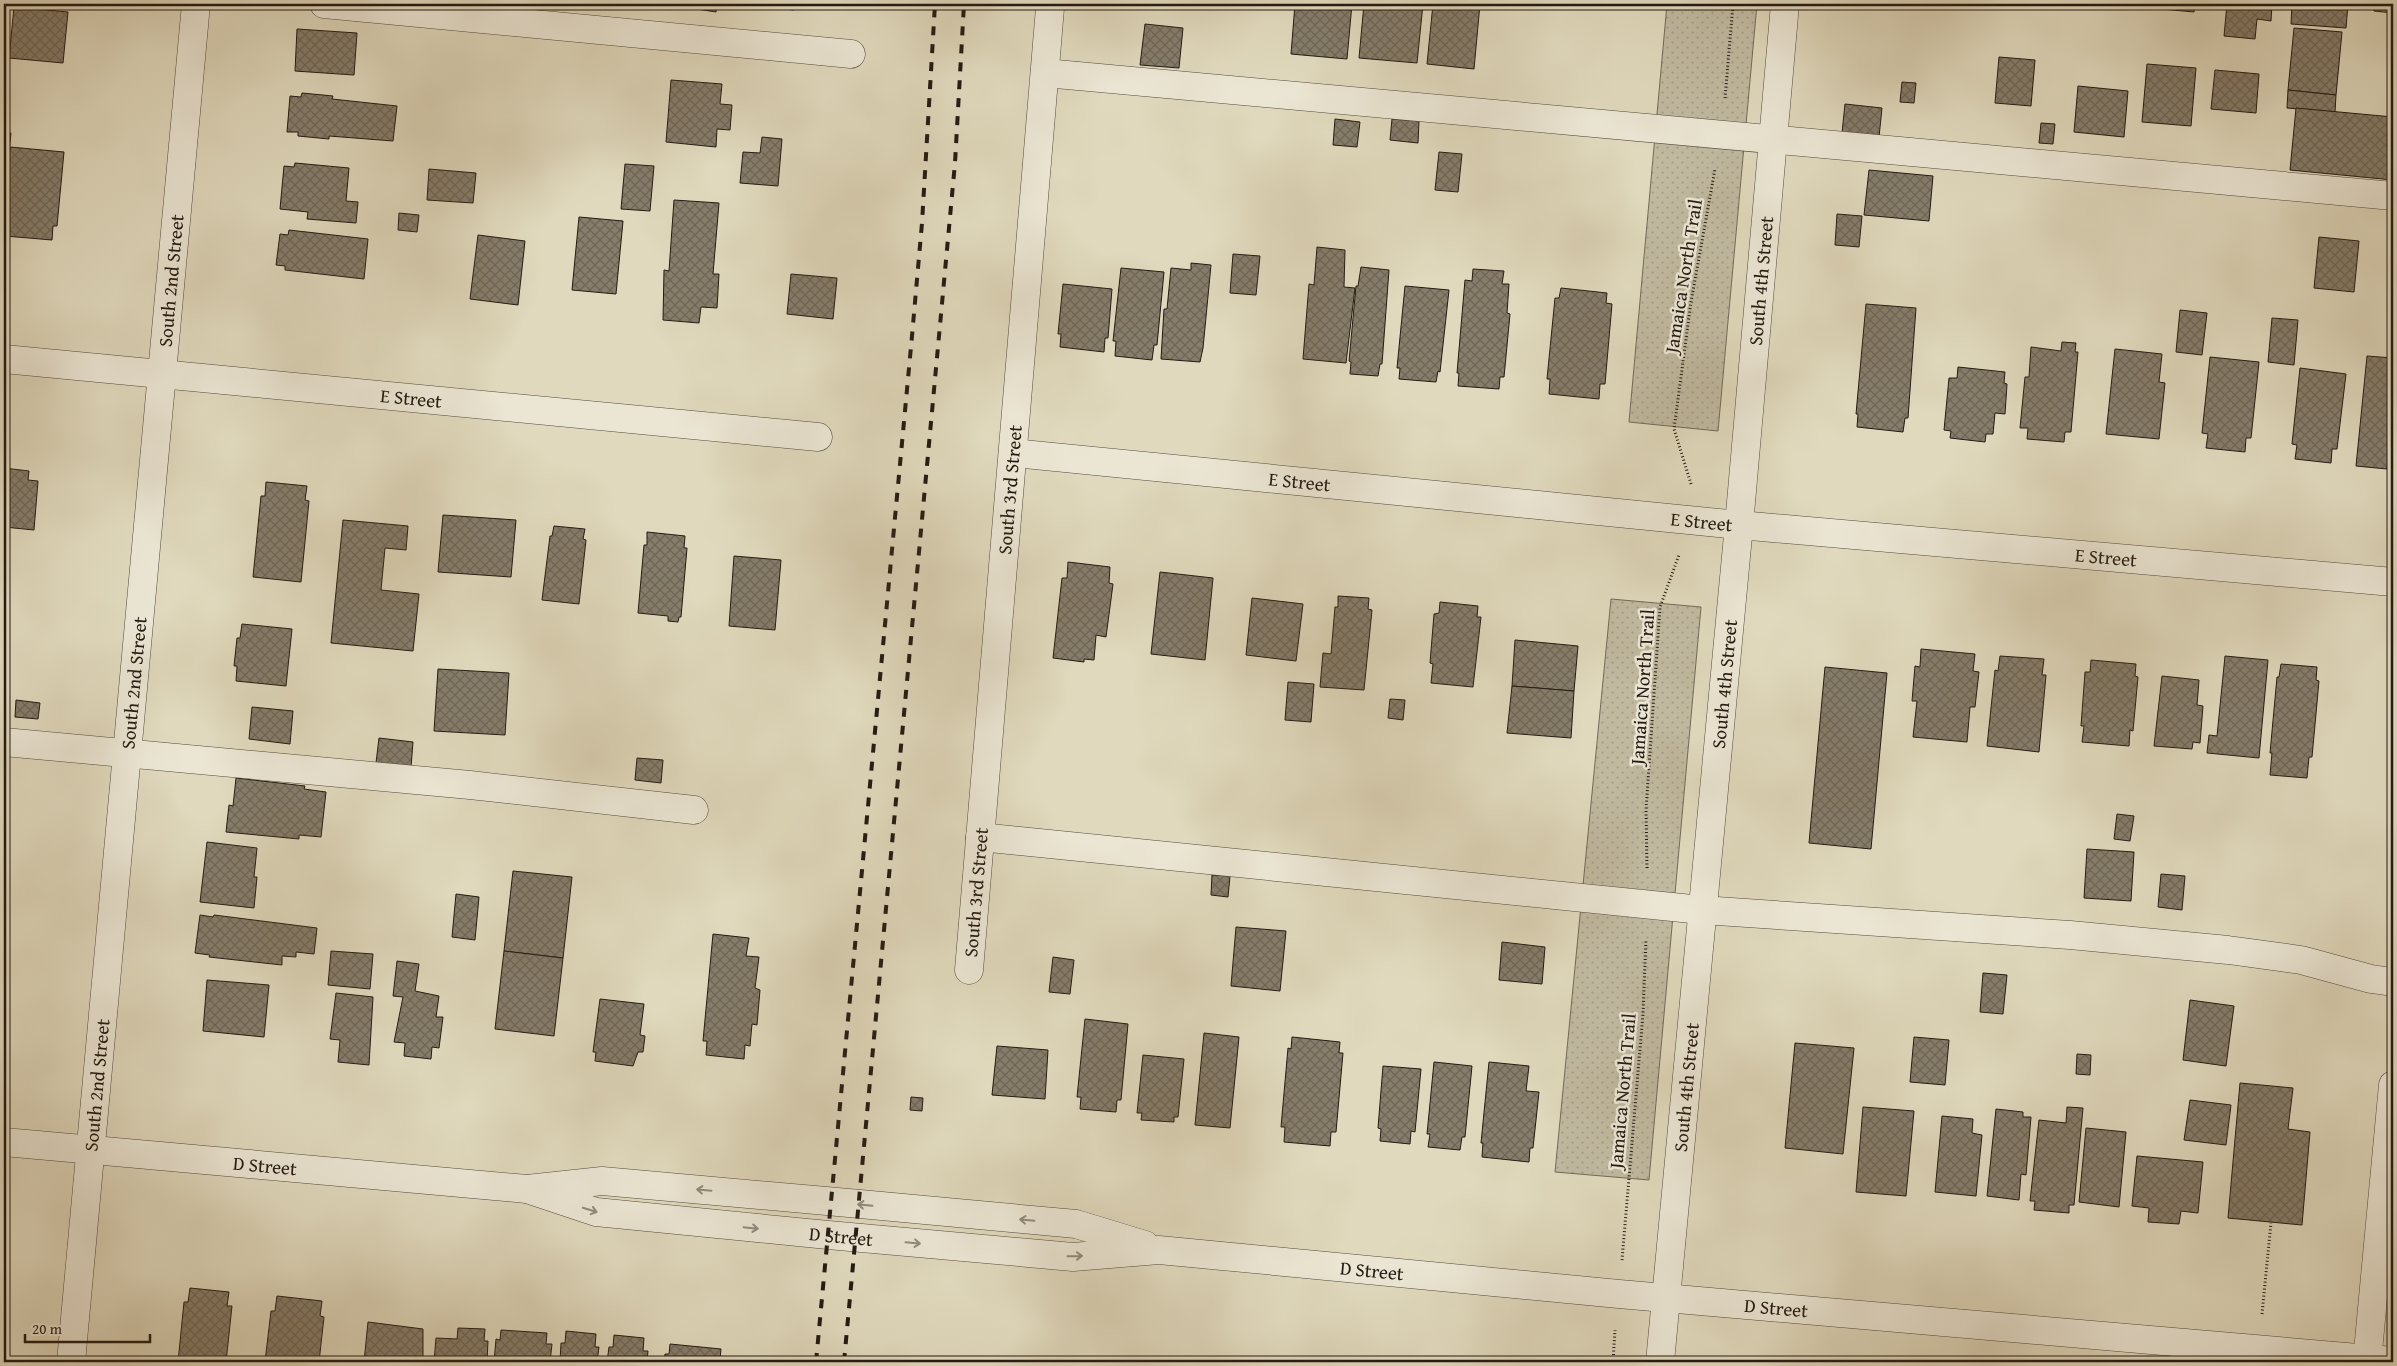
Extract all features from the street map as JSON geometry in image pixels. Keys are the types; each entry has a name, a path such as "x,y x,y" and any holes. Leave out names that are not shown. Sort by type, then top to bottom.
{"street":[{"name":"South 2nd Street","path":"71,1362 196,4"},
{"path":"324,4 851,54"},
{"name":"South 4th Street","path":"1660,1362 1739,525 1785,4"},
{"name":"South 3rd Street","path":"969,970 1050,8"},
{"path":"1045,73 2393,196"},
{"name":"E Street","path":"4,360 818,437"},
{"name":"E Street","path":"1013,453 1739,525 2393,582"},
{"path":"4,742 470,785 694,810"},
{"path":"980,837 1702,910 2070,935 2228,950 2301,960 2371,980 2393,982"},
{"path":"2376,1361 2393,1085"},
{"name":"D Street","path":"4,1142 527,1189 596,1212 818,1234 1073,1257 1160,1250 1619,1294 2258,1349 2376,1361"}],"path":[{"name":"Jamaica North Trail","path":"1619,1294 1643,1014 1647,904 1646,810 1660,607 1691,520 1693,490 1674,429 1691,302 1721,135 1733,4"},
{"path":"2258,1349 2271,1222"}],"shaded area":[{"path":"1667,4 1757,4 1718,431 1629,422"},
{"path":"1611,599 1701,607 1649,1180 1555,1172"}],"building":[{"path":"697,4 717,4 716,12 697,9"},
{"path":"735,4 762,4 761,7"},
{"path":"768,4 795,4 794,10 768,7"},
{"path":"1295,4 1352,4 1347,59 1291,54"},
{"path":"1364,4 1423,4 1417,63 1359,58"},
{"path":"1433,4 1480,4 1474,69 1427,64"},
{"path":"2054,4 2112,4 2112,9"},
{"path":"2151,4 2195,4 2194,12 2151,8"},
{"path":"2227,4 2272,4 2271,21 2257,19 2255,39 2224,36"},
{"path":"2292,4 2348,4 2346,28 2291,24"},
{"path":"2374,4 2393,4 2393,13 2374,11"},
{"path":"14,7 68,12 63,63 9,58"},
{"path":"1145,24 1183,28 1179,68 1140,65"},
{"path":"2294,28 2342,32 2336,95 2288,90"},
{"path":"297,29 357,33 354,75 295,71"},
{"path":"1999,57 2035,60 2031,106 1995,103"},
{"path":"2147,64 2196,68 2191,126 2142,122"},
{"path":"2215,70 2259,74 2256,113 2211,109"},
{"path":"671,80 722,84 720,104 732,105 730,130 717,129 716,147 666,142"},
{"path":"1902,82 1916,83 1914,103 1900,102"},
{"path":"2078,86 2128,91 2124,137 2074,132"},
{"path":"2288,90 2336,95 2335,112 2287,108"},
{"path":"302,93 333,96 332,99 397,106 393,141 329,136 329,139 298,136 298,132 287,132 290,96 301,97"},
{"path":"1845,104 1882,108 1879,137 1842,133"},
{"path":"2296,108 2393,117 2393,180 2290,170"},
{"path":"1335,119 1360,122 1357,147 1333,145"},
{"path":"1392,119 1419,121 1418,143 1390,140"},
{"path":"2041,123 2055,124 2053,144 2039,143"},
{"path":"4,132 11,133 9,152 4,151"},
{"path":"762,137 782,139 778,186 740,183 743,152 760,153"},
{"path":"10,147 64,152 57,226 53,226 52,240 5,236 7,222 4,221 4,208"},
{"path":"1439,152 1462,154 1458,192 1435,190"},
{"path":"295,163 349,168 346,201 358,202 356,223 307,219 308,212 280,209 284,166 294,167"},
{"path":"625,164 654,166 650,211 621,209"},
{"path":"429,169 476,173 473,203 427,200"},
{"path":"1869,170 1933,176 1929,221 1864,215"},
{"path":"674,200 719,203 713,274 719,274 717,308 701,307 699,323 663,320 664,270 669,271"},
{"path":"399,213 419,215 417,232 398,230"},
{"path":"1837,214 1862,216 1859,247 1835,245"},
{"path":"579,217 623,221 616,294 572,290"},
{"path":"289,230 368,239 364,279 285,270 285,266 276,265 280,234 288,235"},
{"path":"478,235 525,241 518,305 470,299"},
{"path":"2319,237 2359,241 2354,292 2314,288"},
{"path":"1317,247 1345,250 1344,287 1355,288 1346,363 1303,359 1309,284 1314,285"},
{"path":"1233,254 1260,256 1256,295 1230,293"},
{"path":"1191,263 1211,265 1200,362 1161,359 1164,309 1167,309 1171,268 1191,270"},
{"path":"1361,267 1389,270 1382,364 1380,364 1378,376 1350,374 1351,362 1349,361 1356,286 1358,286"},
{"path":"1121,268 1164,272 1157,345 1154,345 1152,360 1115,356 1116,341 1113,341"},
{"path":"1473,269 1504,271 1502,284 1509,284 1507,313 1510,314 1504,377 1500,377 1499,389 1458,386 1459,373 1457,373 1465,280 1472,281"},
{"path":"791,274 837,278 833,319 787,314"},
{"path":"1063,284 1112,289 1108,338 1105,338 1104,352 1060,347 1061,334 1058,334"},
{"path":"1405,286 1449,290 1440,372 1438,371 1436,382 1399,379 1400,368 1397,368"},
{"path":"1561,288 1607,293 1606,303 1612,304 1605,384 1600,384 1599,399 1549,394 1550,379 1547,379 1555,298 1559,298"},
{"path":"1866,304 1916,308 1908,418 1905,418 1903,432 1857,427 1858,414 1856,414"},
{"path":"2180,310 2207,313 2202,355 2176,352"},
{"path":"2272,318 2298,320 2294,365 2268,362"},
{"path":"2062,342 2076,343 2075,352 2078,352 2071,432 2065,432 2064,442 2027,439 2028,428 2020,428 2025,377 2029,377 2031,347 2061,351"},
{"path":"2115,349 2162,354 2159,382 2165,383 2159,439 2106,434"},
{"path":"2367,356 2393,358 2393,404 2387,469 2356,466"},
{"path":"2210,357 2259,362 2251,438 2246,438 2245,452 2206,448 2208,434 2202,433"},
{"path":"1958,367 2005,372 2004,383 2007,384 2005,414 1995,413 1993,434 1986,434 1985,442 1950,438 1951,431 1944,430 1949,378 1957,378"},
{"path":"2300,368 2346,374 2337,449 2332,449 2331,463 2295,459 2297,445 2292,444"},
{"path":"4,468 29,471 28,480 38,481 34,530 4,527"},
{"path":"266,482 307,486 305,500 309,501 301,582 253,577 261,496 265,496"},
{"path":"443,515 516,520 511,577 438,572"},
{"path":"343,520 408,526 406,550 385,548 381,590 419,594 413,651 331,643"},
{"path":"554,526 585,529 583,539 586,540 579,604 542,600 550,536 552,536"},
{"path":"647,532 685,536 684,548 687,548 681,617 679,617 678,622 668,621 668,616 638,613 644,545 647,545"},
{"path":"734,556 781,560 775,630 729,626"},
{"path":"1068,562 1110,567 1109,583 1113,584 1106,637 1096,635 1094,660 1084,659 1084,662 1053,658 1062,578 1067,578"},
{"path":"1160,572 1213,578 1205,660 1151,654"},
{"path":"4,577 9,577 4,636"},
{"path":"1338,596 1369,598 1368,609 1372,610 1364,690 1320,687 1323,653 1331,654 1335,607 1338,607"},
{"path":"1252,598 1303,604 1296,661 1246,655"},
{"path":"1440,602 1478,606 1477,617 1481,617 1473,687 1431,683 1433,664 1430,663 1434,614 1439,613"},
{"path":"242,624 292,629 286,686 236,681 237,666 234,666 237,638 240,638"},
{"path":"1515,640 1578,646 1574,691 1512,686"},
{"path":"1921,649 1975,654 1973,671 1979,672 1975,707 1970,707 1967,742 1913,737 1917,701 1912,701 1915,666 1920,667"},
{"path":"2000,656 2044,659 2042,675 2046,675 2039,752 1987,746 1995,670 1998,671"},
{"path":"2225,656 2268,660 2259,758 2207,753 2209,735 2217,736"},
{"path":"2091,660 2136,664 2135,676 2138,677 2133,731 2130,730 2129,746 2082,742 2084,726 2081,726 2085,672 2090,672"},
{"path":"2281,664 2317,667 2316,680 2319,681 2312,757 2309,757 2307,778 2270,775 2272,753 2270,753 2277,677 2279,677"},
{"path":"1825,667 1887,673 1871,849 1809,843"},
{"path":"438,669 509,673 505,735 434,731"},
{"path":"2162,676 2199,680 2197,705 2203,706 2200,743 2193,742 2192,749 2154,746"},
{"path":"1288,682 1314,684 1311,722 1285,720"},
{"path":"1512,686 1574,691 1571,738 1507,733"},
{"path":"1390,699 1405,700 1403,720 1388,718"},
{"path":"16,700 40,703 38,719 15,717"},
{"path":"252,707 293,711 290,744 249,739"},
{"path":"379,738 413,742 411,767 376,763"},
{"path":"637,758 663,760 661,783 635,780"},
{"path":"236,778 305,786 304,789 326,792 321,837 299,835 299,839 226,832 229,805 233,806"},
{"path":"2117,814 2134,816 2130,841 2114,839"},
{"path":"207,842 257,848 254,877 257,877 254,908 200,902"},
{"path":"2087,849 2134,852 2131,901 2084,898"},
{"path":"513,871 572,877 563,958 504,951"},
{"path":"2161,874 2185,876 2182,910 2158,907"},
{"path":"1212,875 1230,876 1228,897 1211,895"},
{"path":"456,894 479,897 475,940 452,937"},
{"path":"200,915 213,917 214,915 317,928 314,954 296,952 296,957 282,956 282,965 209,957 210,955 195,953"},
{"path":"1236,927 1286,931 1280,991 1231,986"},
{"path":"713,934 749,938 746,956 759,957 755,988 760,990 757,1025 752,1024 750,1046 745,1045 744,1059 706,1055 707,1041 703,1041"},
{"path":"1502,942 1545,947 1542,984 1499,980"},
{"path":"331,951 373,954 370,989 328,985"},
{"path":"504,951 563,958 554,1036 495,1029"},
{"path":"1053,957 1074,960 1070,994 1049,992"},
{"path":"397,961 419,964 415,991 439,996 436,1017 443,1017 439,1048 432,1047 431,1059 404,1056 405,1043 394,1042 403,997 393,996"},
{"path":"1983,973 2007,975 2003,1014 1980,1012"},
{"path":"207,980 269,985 264,1037 203,1031"},
{"path":"336,993 373,997 369,1065 338,1062 340,1040 330,1039"},
{"path":"600,999 644,1004 640,1035 645,1036 643,1052 638,1052 633,1066 595,1061 596,1052 593,1052"},
{"path":"2190,1000 2234,1006 2226,1066 2183,1060"},
{"path":"1085,1019 1128,1024 1121,1100 1117,1100 1116,1112 1080,1109 1081,1097 1077,1097"},
{"path":"1204,1033 1239,1037 1230,1128 1195,1125"},
{"path":"1292,1037 1340,1042 1339,1053 1343,1053 1336,1132 1331,1132 1330,1146 1284,1142 1285,1127 1281,1127 1288,1048 1291,1049"},
{"path":"1914,1037 1949,1040 1945,1085 1910,1082"},
{"path":"1795,1043 1854,1048 1843,1154 1785,1148"},
{"path":"997,1046 1048,1050 1045,1099 992,1095"},
{"path":"2077,1054 2091,1055 2090,1075 2076,1074"},
{"path":"1143,1055 1184,1059 1178,1117 1174,1117 1174,1122 1141,1120 1142,1113 1137,1113"},
{"path":"1434,1062 1472,1066 1465,1137 1462,1137 1460,1150 1428,1147 1430,1134 1427,1134"},
{"path":"1489,1062 1529,1066 1526,1091 1539,1092 1533,1148 1530,1148 1529,1162 1482,1157 1483,1143 1481,1143"},
{"path":"1383,1066 1421,1069 1415,1132 1411,1131 1410,1144 1380,1141 1381,1129 1378,1128"},
{"path":"2240,1083 2293,1088 2288,1129 2310,1132 2302,1225 2228,1218"},
{"path":"911,1097 923,1098 922,1111 910,1110"},
{"path":"2190,1100 2231,1105 2226,1145 2184,1140"},
{"path":"1863,1107 1914,1111 1906,1196 1856,1192"},
{"path":"2067,1107 2083,1108 2074,1205 2069,1205 2069,1213 2034,1210 2035,1201 2030,1201 2039,1120 2066,1123"},
{"path":"1996,1109 2023,1112 2023,1117 2031,1117 2026,1175 2021,1174 2019,1200 1987,1196"},
{"path":"1942,1116 1973,1119 1972,1133 1982,1135 1976,1196 1935,1192"},
{"path":"2086,1128 2126,1132 2119,1207 2079,1202"},
{"path":"2137,1156 2203,1162 2198,1213 2181,1211 2179,1224 2148,1222 2149,1208 2132,1206"},
{"path":"190,1288 229,1292 227,1306 232,1306 226,1362 178,1362 184,1302 188,1302"},
{"path":"277,1296 322,1301 320,1316 324,1317 319,1362 265,1362 271,1311 275,1311"},
{"path":"368,1322 423,1329 423,1362 364,1362"},
{"path":"458,1328 485,1329 484,1341 488,1341 487,1362 434,1362 436,1338 457,1339"},
{"path":"501,1330 547,1333 546,1344 552,1344 550,1362 494,1362 496,1339 500,1340"},
{"path":"566,1331 596,1334 595,1347 599,1347 597,1362 560,1362 561,1343 565,1343"},
{"path":"614,1335 644,1338 643,1351 648,1351 647,1362 607,1362 609,1347 613,1347"},
{"path":"670,1344 721,1349 720,1359 724,1359 724,1362 664,1362 665,1354 669,1354"}],"railway":[{"path":"816,1362 922,223 935,4"},
{"path":"844,1362 955,163 964,4"}]}
